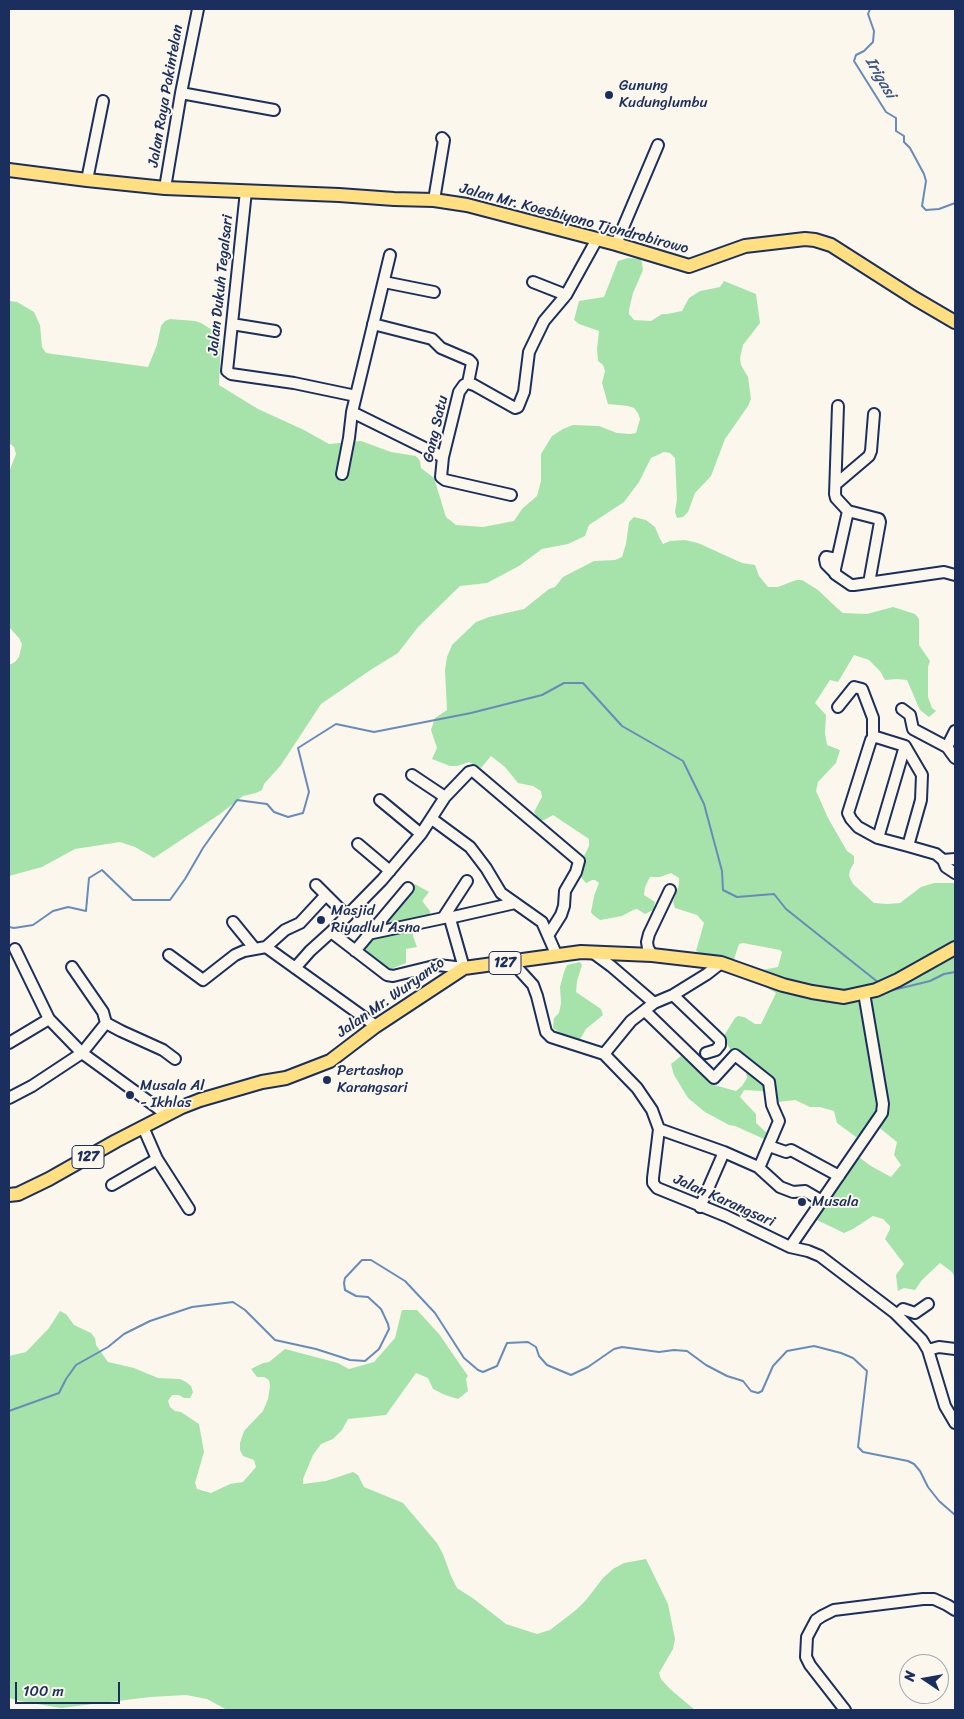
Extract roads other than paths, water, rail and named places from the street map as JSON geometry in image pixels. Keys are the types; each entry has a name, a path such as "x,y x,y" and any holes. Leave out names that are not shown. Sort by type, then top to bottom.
{"main road":[{"name":"Jalan Mr. Koesbiyono Tjondrobirowo","path":"9,170 165,188 434,200 479,207 690,266 745,246 805,239 815,240 831,244 914,298 955,322"},
{"name":"Jalan Mr. Wuryanto","path":"9,1195 18,1194 49,1179 166,1114 200,1100 262,1082 286,1078 330,1061 376,1026 464,968 581,952 652,955 721,963 783,985 844,997 870,991 898,980 955,948"}],"street":[{"name":"Jalan Raya Pakintelan","path":"165,188 198,9"},
{"path":"181,93 274,110"},
{"path":"87,180 103,100"},
{"path":"434,200 444,140 442,138"},
{"path":"616,244 658,145"},
{"name":"Jalan Dukuh Tegalsari","path":"246,191 227,370 229,373 294,383 356,396"},
{"name":"Gang Satu","path":"511,495 442,479 440,475 443,457 459,392 468,383 515,408 518,407 524,392 529,352 544,321 566,295 597,240"},
{"path":"342,474 352,412 390,255"},
{"path":"384,282 434,292"},
{"path":"533,282 566,295"},
{"path":"232,324 275,331"},
{"path":"373,324 432,339 441,348 469,360 472,363 468,383"},
{"path":"838,406 836,498 848,511 879,519 880,522 869,583"},
{"path":"352,412 443,457"},
{"path":"836,484 869,456 874,414"},
{"path":"848,511 834,572 851,585 944,572 950,572 955,575"},
{"path":"838,707 854,687 862,689 873,718 873,738 848,813 858,827 878,838 936,854 943,860 946,867 955,873"},
{"path":"902,709 910,715 912,729 946,747 955,758"},
{"path":"946,747 955,731"},
{"path":"873,738 884,739 905,746 922,778 921,800 908,846"},
{"path":"878,838 905,746"},
{"path":"295,968 390,871 421,834 445,797 469,772 476,772 579,861 576,872 565,891 561,915 549,934"},
{"path":"412,775 445,797"},
{"path":"380,800 421,834"},
{"path":"432,819 470,847 486,868 501,893 542,922 549,934 557,956"},
{"path":"358,844 390,871"},
{"path":"943,860 955,859"},
{"path":"331,932 387,975 394,976 438,965 464,968 446,918 467,881"},
{"path":"316,885 346,916"},
{"path":"355,951 408,888"},
{"path":"652,955 648,948 648,934 670,890"},
{"path":"169,955 203,980 235,955 244,951 266,947 285,930 300,923 326,894"},
{"path":"368,934 515,903"},
{"path":"233,922 255,949"},
{"path":"266,947 376,1026"},
{"path":"15,949 49,1019 82,1053 166,1114"},
{"path":"592,952 654,1003"},
{"name":"Jalan Karangsari","path":"512,962 533,985 546,1032 550,1037 604,1054 637,1088 652,1110 659,1129 653,1183 657,1188 726,1216 790,1247 820,1256 897,1315 922,1340 928,1350"},
{"path":"604,1054 631,1021 654,1003 673,995 721,963"},
{"path":"72,967 103,1012 106,1022 163,1050 175,1059"},
{"path":"790,1247 883,1109 884,1104 870,991"},
{"path":"673,995 720,1040 720,1045 716,1050 706,1053"},
{"path":"645,1011 714,1078 735,1055 769,1082 772,1104 779,1121 759,1168"},
{"path":"9,1044 49,1019"},
{"path":"9,1098 32,1086 82,1053 106,1022"},
{"path":"143,1127 158,1159 189,1209"},
{"path":"659,1129 724,1152 759,1168 780,1187 793,1192 805,1191 822,1201"},
{"path":"769,1146 786,1152 791,1150 838,1176"},
{"path":"700,1207 724,1152"},
{"path":"112,1185 158,1159"},
{"path":"897,1315 903,1308 915,1313 928,1304"},
{"path":"955,1349 938,1347 928,1350 946,1406 955,1422"},
{"path":"845,1710 810,1665 806,1657 807,1637 816,1620 834,1610 934,1599 955,1610"}],"waterway":[{"name":"Irigasi","path":"870,9 868,14 874,31 873,42 864,51 856,55 854,61 886,112 896,118 896,131 904,136 904,142 910,148 924,174 926,181 922,206 926,210 939,209 955,203"},
{"path":"9,927 33,925 53,911 68,907 86,911 89,878 102,870 133,900 170,900 203,848 237,800 267,804 274,812 288,817 303,813 309,792 298,748 336,724 374,732 471,713 542,695 564,683 583,683 622,726 683,761 704,804 722,871 723,890 737,897 774,894 786,909 879,983"},
{"path":"889,991 930,981 944,974 955,972"},
{"path":"9,1411 59,1393 76,1365 108,1347 124,1334 150,1321 192,1307 233,1302 245,1310 275,1340 316,1349 350,1360 365,1361 379,1349 389,1329 388,1324 381,1309 368,1297 356,1296 345,1290 344,1283 345,1278 362,1260 371,1260 405,1281 435,1313 464,1358 483,1372 497,1366 507,1343 528,1342 536,1347 539,1356 547,1365 571,1375 588,1367 614,1349 622,1347 659,1352 674,1350 687,1351 706,1365 727,1376 743,1381 751,1391 758,1393 762,1391 773,1366 787,1351 814,1346 853,1358 867,1371 858,1447 863,1452 908,1461 914,1464 939,1501 955,1515"}],"place":[{"name":"Gunung Kudunglumbu","path":"609,95"},
{"name":"Masjid Riyadlul Asna","path":"321,920"},
{"name":"Pertashop Karangsari","path":"327,1080"},
{"name":"Musala Al - Ikhlas","path":"130,1095"},
{"name":"Musala","path":"802,1202"}]}
